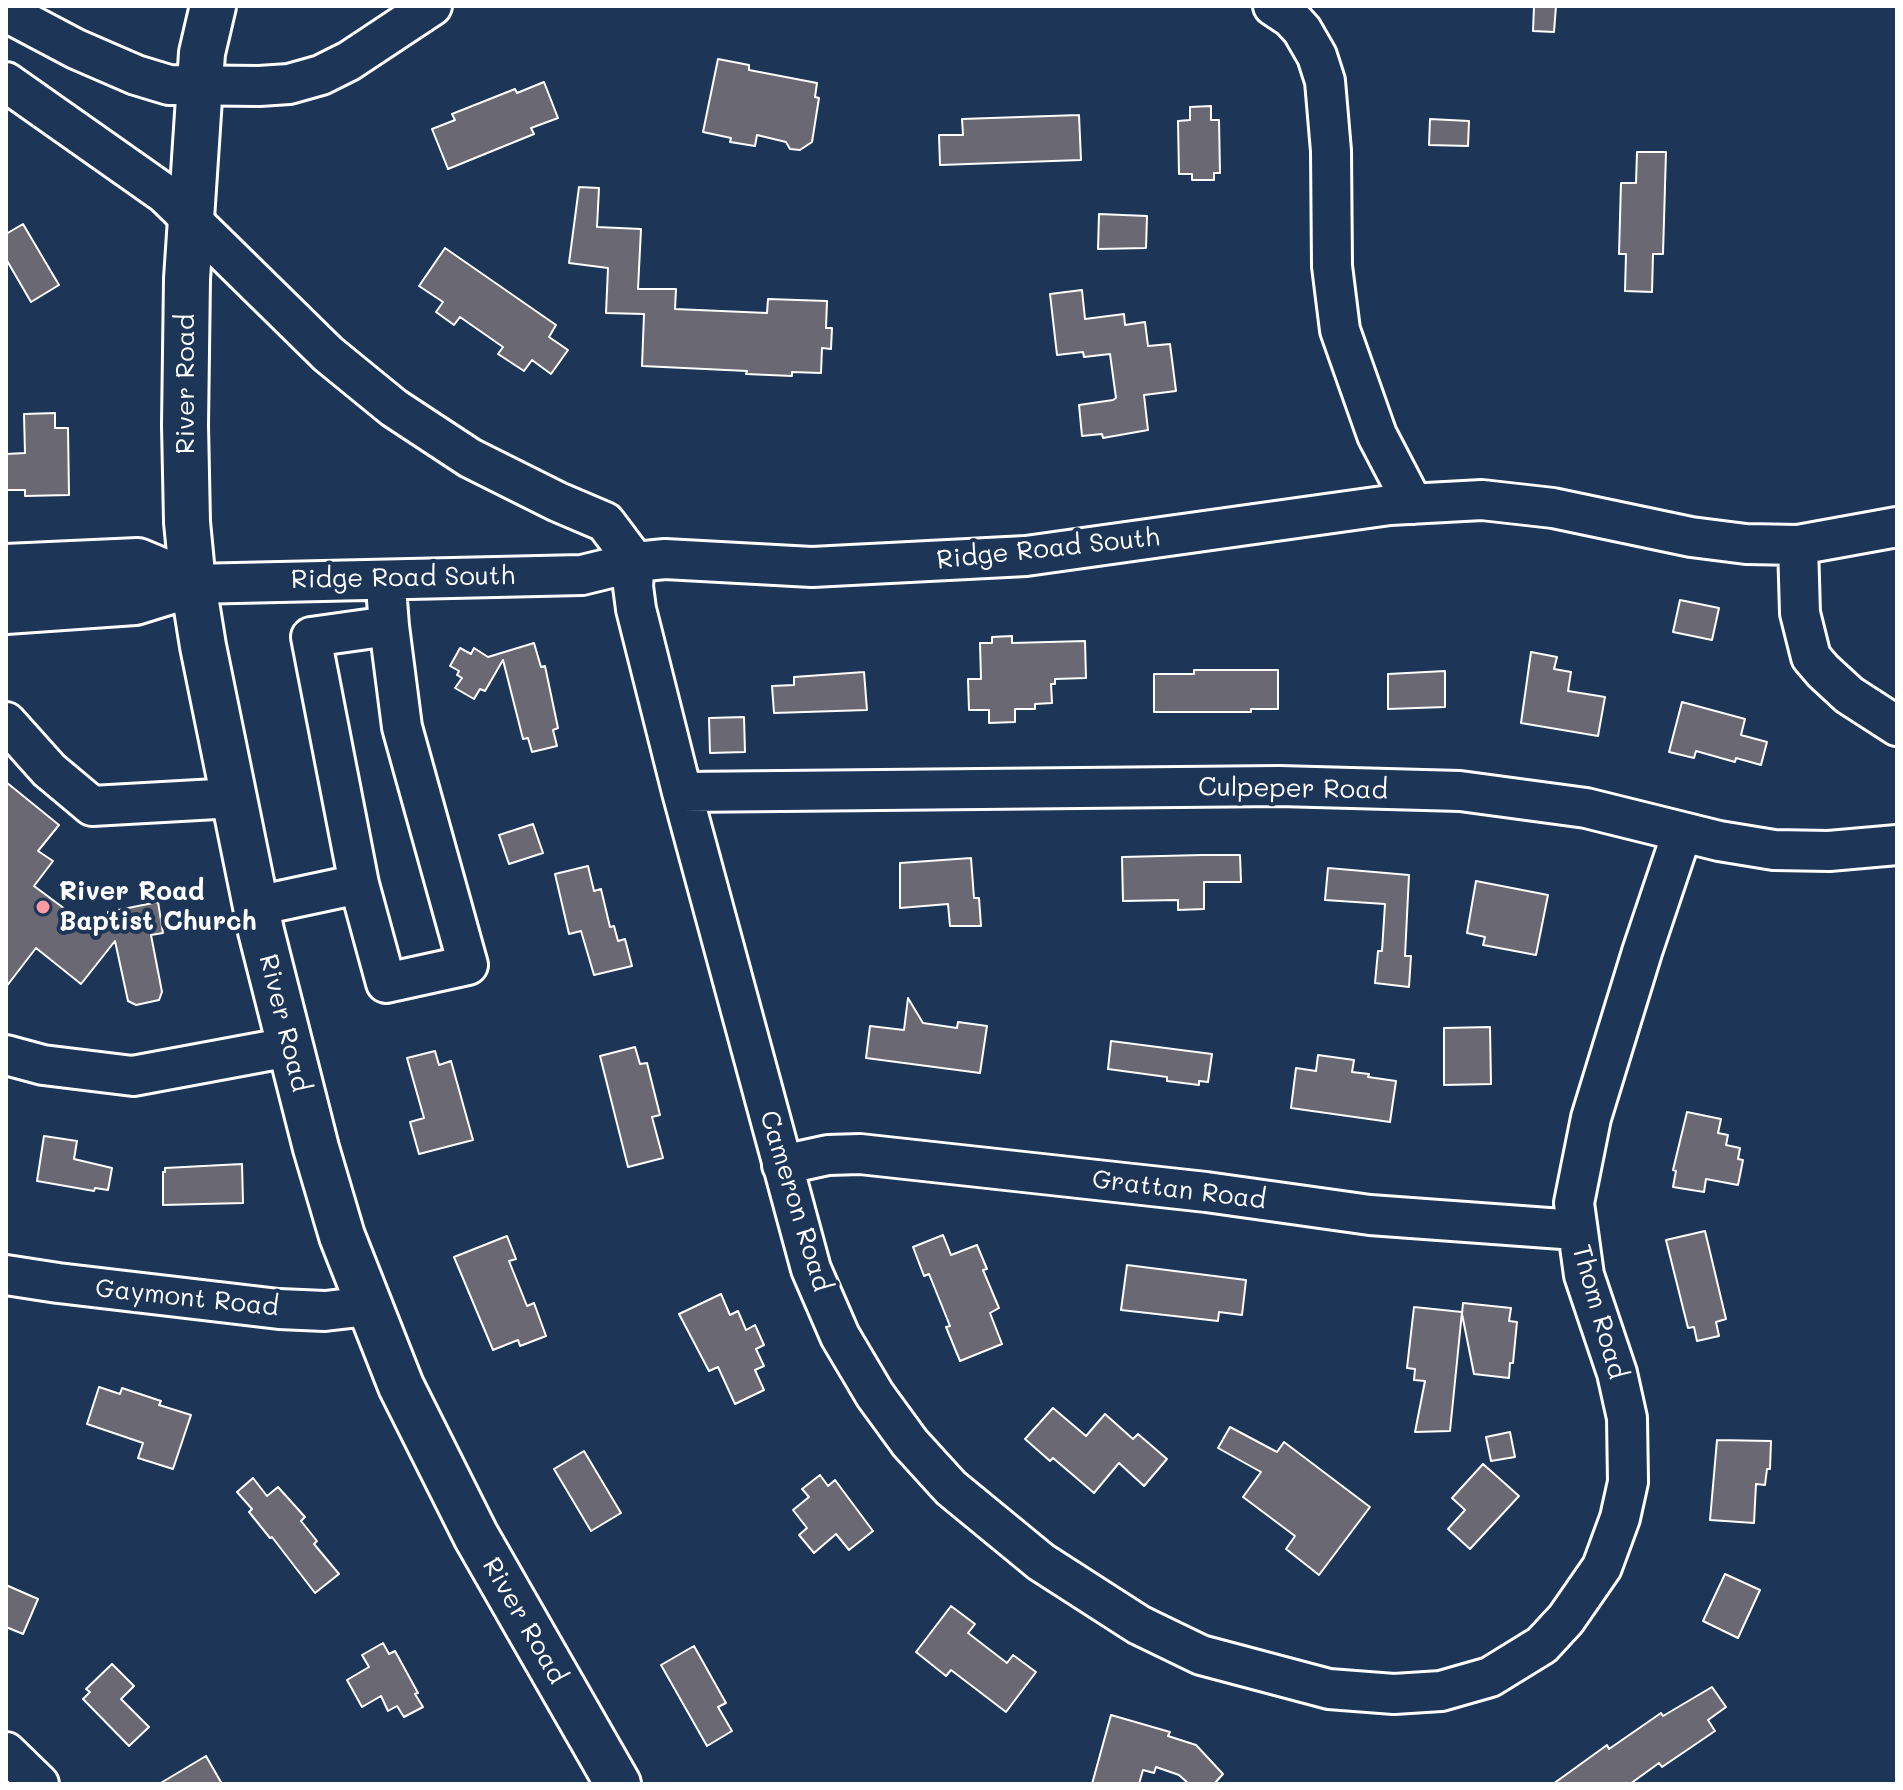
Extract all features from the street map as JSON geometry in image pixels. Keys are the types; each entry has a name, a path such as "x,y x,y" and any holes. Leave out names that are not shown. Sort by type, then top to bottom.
{"main road":[{"name":"River Road","path":"213,6 202,53 190,216 185,425 187,522 203,646 256,906 289,1047 342,1236 368,1306 401,1386 447,1483 618,1784"},
{"path":"6,567 138,561 193,584"},
{"path":"6,611 135,602 193,584"}],"street":[{"path":"6,12 76,49 136,75 169,85 200,86 289,84 321,75 349,61 432,6"},
{"path":"1273,6 1302,30 1317,56 1325,81 1331,151 1332,266 1340,330 1377,435 1413,504"},
{"path":"6,82 165,194 328,354 394,408 470,458 605,522 635,562"},
{"name":"Ridge Road South","path":"193,584 582,575 635,562 693,559 736,565 867,566 1026,556 1413,504 1482,500 1553,508 1691,537 1746,544 1798,545 1897,527"},
{"path":"1798,545 1800,613 1811,657 1849,695 1897,726"},
{"name":"Cameron Road","path":"635,562 633,586 636,609 682,792 811,1269 840,1336 875,1395 910,1443 951,1488 998,1529 1041,1562 1139,1625 1201,1655 1329,1689 1416,1693"},
{"path":"386,579 402,727 468,965 386,983 359,884 311,637 389,626"},
{"path":"6,722 49,770 92,806 234,798"},
{"name":"Culpeper Road","path":"682,792 1279,786 1460,791 1586,808 1682,833 1774,850 1829,851 1897,845"},
{"name":"Thom Road","path":"1416,1693 1441,1691 1490,1677 1542,1645 1566,1619 1602,1567 1620,1518 1628,1482 1627,1418 1617,1373 1584,1275 1576,1230 1575,1189 1591,1118 1682,833"},
{"path":"256,906 359,884"},
{"path":"6,1055 43,1065 133,1076 289,1047"},
{"name":"Grattan Road","path":"782,1165 828,1155 860,1154 1206,1192 1383,1217 1576,1230"},
{"name":"Gaymont Road","path":"6,1275 279,1309 325,1311 368,1306"},
{"path":"6,1752 39,1784"}],"building":[{"path":"1534,6 1556,6 1554,32 1533,31"},
{"path":"718,59 749,65 749,70 817,83 815,97 819,98 812,142 800,150 790,149 786,142 757,135 755,146 730,142 731,138 703,132"},
{"path":"544,82 558,118 531,128 534,134 448,169 432,129 455,120 452,114 515,89 517,93"},
{"path":"1211,106 1211,120 1219,120 1220,173 1214,173 1214,180 1192,180 1192,174 1179,174 1178,121 1190,120 1190,107"},
{"path":"1079,115 1081,160 940,165 939,135 963,135 962,119"},
{"path":"1430,119 1469,121 1468,146 1429,145"},
{"path":"1637,152 1666,152 1663,254 1653,254 1652,292 1625,291 1626,254 1619,254 1621,183 1636,183"},
{"path":"579,187 599,188 597,227 641,229 638,289 676,289 675,309 767,313 768,299 827,301 826,328 832,328 831,349 822,348 821,373 792,372 792,376 642,366 644,314 606,313 608,268 569,263"},
{"path":"1099,214 1147,216 1146,248 1098,249"},
{"path":"23,224 59,285 31,302 6,259 6,234"},
{"path":"445,248 556,325 549,337 568,350 551,374 532,360 524,371 498,354 503,347 460,317 454,325 436,312 443,302 419,286"},
{"path":"1082,290 1085,319 1124,314 1125,325 1145,322 1148,346 1170,344 1176,391 1144,395 1148,430 1103,438 1102,434 1082,436 1079,405 1116,398 1110,354 1084,357 1083,352 1057,355 1050,294"},
{"path":"55,413 55,428 68,428 69,495 25,496 25,490 6,490 6,454 25,453 24,414"},
{"path":"1680,600 1719,608 1712,640 1673,632"},
{"path":"1012,636 1012,643 1085,641 1086,678 1055,679 1055,684 1051,684 1052,703 1035,704 1035,709 1015,709 1015,722 989,723 989,710 969,710 968,679 981,679 980,643 992,643 992,637"},
{"path":"534,643 541,667 545,666 558,728 553,730 557,746 532,752 528,738 523,739 503,660 485,691 480,689 474,699 455,688 462,678 457,675 459,671 450,666 460,648 471,654 474,648 488,657"},
{"path":"1531,652 1557,657 1554,669 1571,672 1568,691 1605,697 1598,736 1521,723"},
{"path":"1194,670 1278,670 1278,709 1154,712 1154,674 1194,674"},
{"path":"1445,671 1445,707 1388,709 1388,674"},
{"path":"864,672 867,710 774,713 772,686 794,685 794,677"},
{"path":"1682,702 1745,719 1741,735 1767,742 1761,765 1736,758 1735,762 1696,751 1694,758 1669,752"},
{"path":"744,717 745,752 710,753 709,718"},
{"name":"River Road Baptist Church","path":"6,782 59,825 38,851 53,861 34,886 69,912 109,923 108,912 158,902 163,933 151,935 162,992 159,1000 136,1005 128,1001 115,941 81,984 36,948 6,987"},
{"path":"533,824 543,853 509,864 499,835"},
{"path":"1240,855 1241,882 1204,882 1204,909 1178,910 1178,900 1123,901 1122,857"},
{"path":"971,858 974,898 979,898 981,926 950,926 948,904 900,908 900,863"},
{"path":"588,866 594,891 601,889 610,927 614,926 618,941 625,939 632,966 594,975 581,931 569,934 555,874"},
{"path":"1328,868 1409,875 1405,956 1411,956 1409,987 1375,983 1378,951 1382,951 1385,904 1325,900"},
{"path":"1476,881 1548,895 1536,955 1483,945 1485,937 1467,933"},
{"path":"908,998 923,1023 957,1028 958,1022 987,1026 980,1073 866,1058 870,1026 904,1030"},
{"path":"1490,1027 1491,1084 1444,1085 1444,1028"},
{"path":"1111,1041 1212,1054 1208,1082 1199,1081 1199,1085 1167,1081 1167,1077 1108,1069"},
{"path":"635,1047 640,1064 647,1063 660,1115 652,1117 663,1158 628,1167 600,1056"},
{"path":"435,1051 439,1065 451,1061 473,1140 419,1154 410,1122 424,1118 407,1058"},
{"path":"1318,1055 1354,1060 1352,1072 1396,1081 1390,1122 1291,1108 1296,1068 1316,1071"},
{"path":"1687,1112 1721,1119 1718,1133 1728,1135 1726,1145 1740,1148 1738,1159 1743,1160 1738,1185 1706,1179 1704,1192 1673,1187 1676,1171 1673,1170"},
{"path":"44,1136 77,1141 74,1159 112,1168 108,1190 95,1188 94,1191 37,1181"},
{"path":"242,1164 243,1203 163,1205 165,1168"},
{"path":"1705,1231 1726,1319 1716,1322 1719,1336 1697,1341 1694,1327 1688,1328 1666,1240"},
{"path":"943,1235 951,1255 977,1245 987,1269 983,1270 999,1308 990,1313 1002,1344 960,1361 929,1274 924,1276 913,1247"},
{"path":"507,1236 516,1259 509,1261 527,1306 534,1303 546,1336 520,1346 518,1340 493,1350 454,1257"},
{"path":"1127,1265 1246,1280 1242,1315 1219,1312 1218,1321 1121,1310"},
{"path":"721,1294 730,1315 738,1311 746,1330 755,1325 764,1345 756,1349 764,1366 755,1370 764,1390 735,1404 718,1367 709,1371 679,1314"},
{"path":"1463,1303 1511,1308 1509,1321 1517,1322 1509,1378 1474,1374 1462,1314"},
{"path":"1414,1307 1462,1312 1450,1431 1415,1432 1425,1381 1414,1380 1415,1369 1407,1368"},
{"path":"99,1387 120,1394 122,1388 191,1415 173,1469 138,1458 143,1443 87,1424"},
{"path":"1053,1408 1086,1436 1105,1414 1133,1439 1138,1434 1167,1459 1144,1486 1119,1463 1094,1493 1025,1439"},
{"path":"1230,1427 1277,1452 1284,1442 1370,1507 1319,1575 1286,1549 1295,1536 1243,1497 1261,1472 1218,1448"},
{"path":"1510,1432 1515,1457 1491,1461 1486,1437"},
{"path":"1717,1440 1771,1441 1770,1469 1767,1469 1765,1485 1756,1484 1754,1523 1710,1520"},
{"path":"584,1451 621,1513 591,1531 554,1469"},
{"path":"1483,1464 1519,1496 1470,1549 1448,1529 1465,1510 1452,1498"},
{"path":"820,1475 828,1486 835,1480 873,1531 849,1550 836,1534 814,1553 799,1535 807,1528 793,1510 809,1497 802,1489"},
{"path":"253,1478 267,1496 278,1487 305,1517 301,1521 317,1541 314,1544 339,1574 315,1593 249,1512 252,1509 237,1492"},
{"path":"1725,1574 1760,1590 1738,1638 1703,1621"},
{"path":"6,1585 38,1599 23,1634 6,1627"},
{"path":"951,1606 975,1624 968,1633 1007,1663 1013,1655 1036,1672 1006,1712 951,1670 946,1676 916,1652"},
{"path":"383,1643 389,1654 395,1651 423,1707 404,1717 397,1706 388,1711 381,1696 362,1707 347,1680 369,1667 362,1655"},
{"path":"694,1646 726,1703 718,1707 732,1731 707,1746 661,1665"},
{"path":"112,1664 134,1686 121,1699 149,1727 129,1746 83,1699 90,1692 86,1689"},
{"path":"1712,1687 1726,1707 1708,1720 1715,1731 1662,1767 1659,1763 1630,1784 1553,1784 1607,1745 1609,1749 1661,1713 1663,1716"},
{"path":"1111,1715 1170,1732 1168,1736 1196,1745 1223,1774 1214,1784 1189,1784 1179,1775 1156,1767 1154,1773 1143,1770 1139,1784 1092,1784"},
{"path":"206,1756 222,1784 159,1784"}],"place":[{"name":"River Road Baptist Church","path":"43,907"}]}
